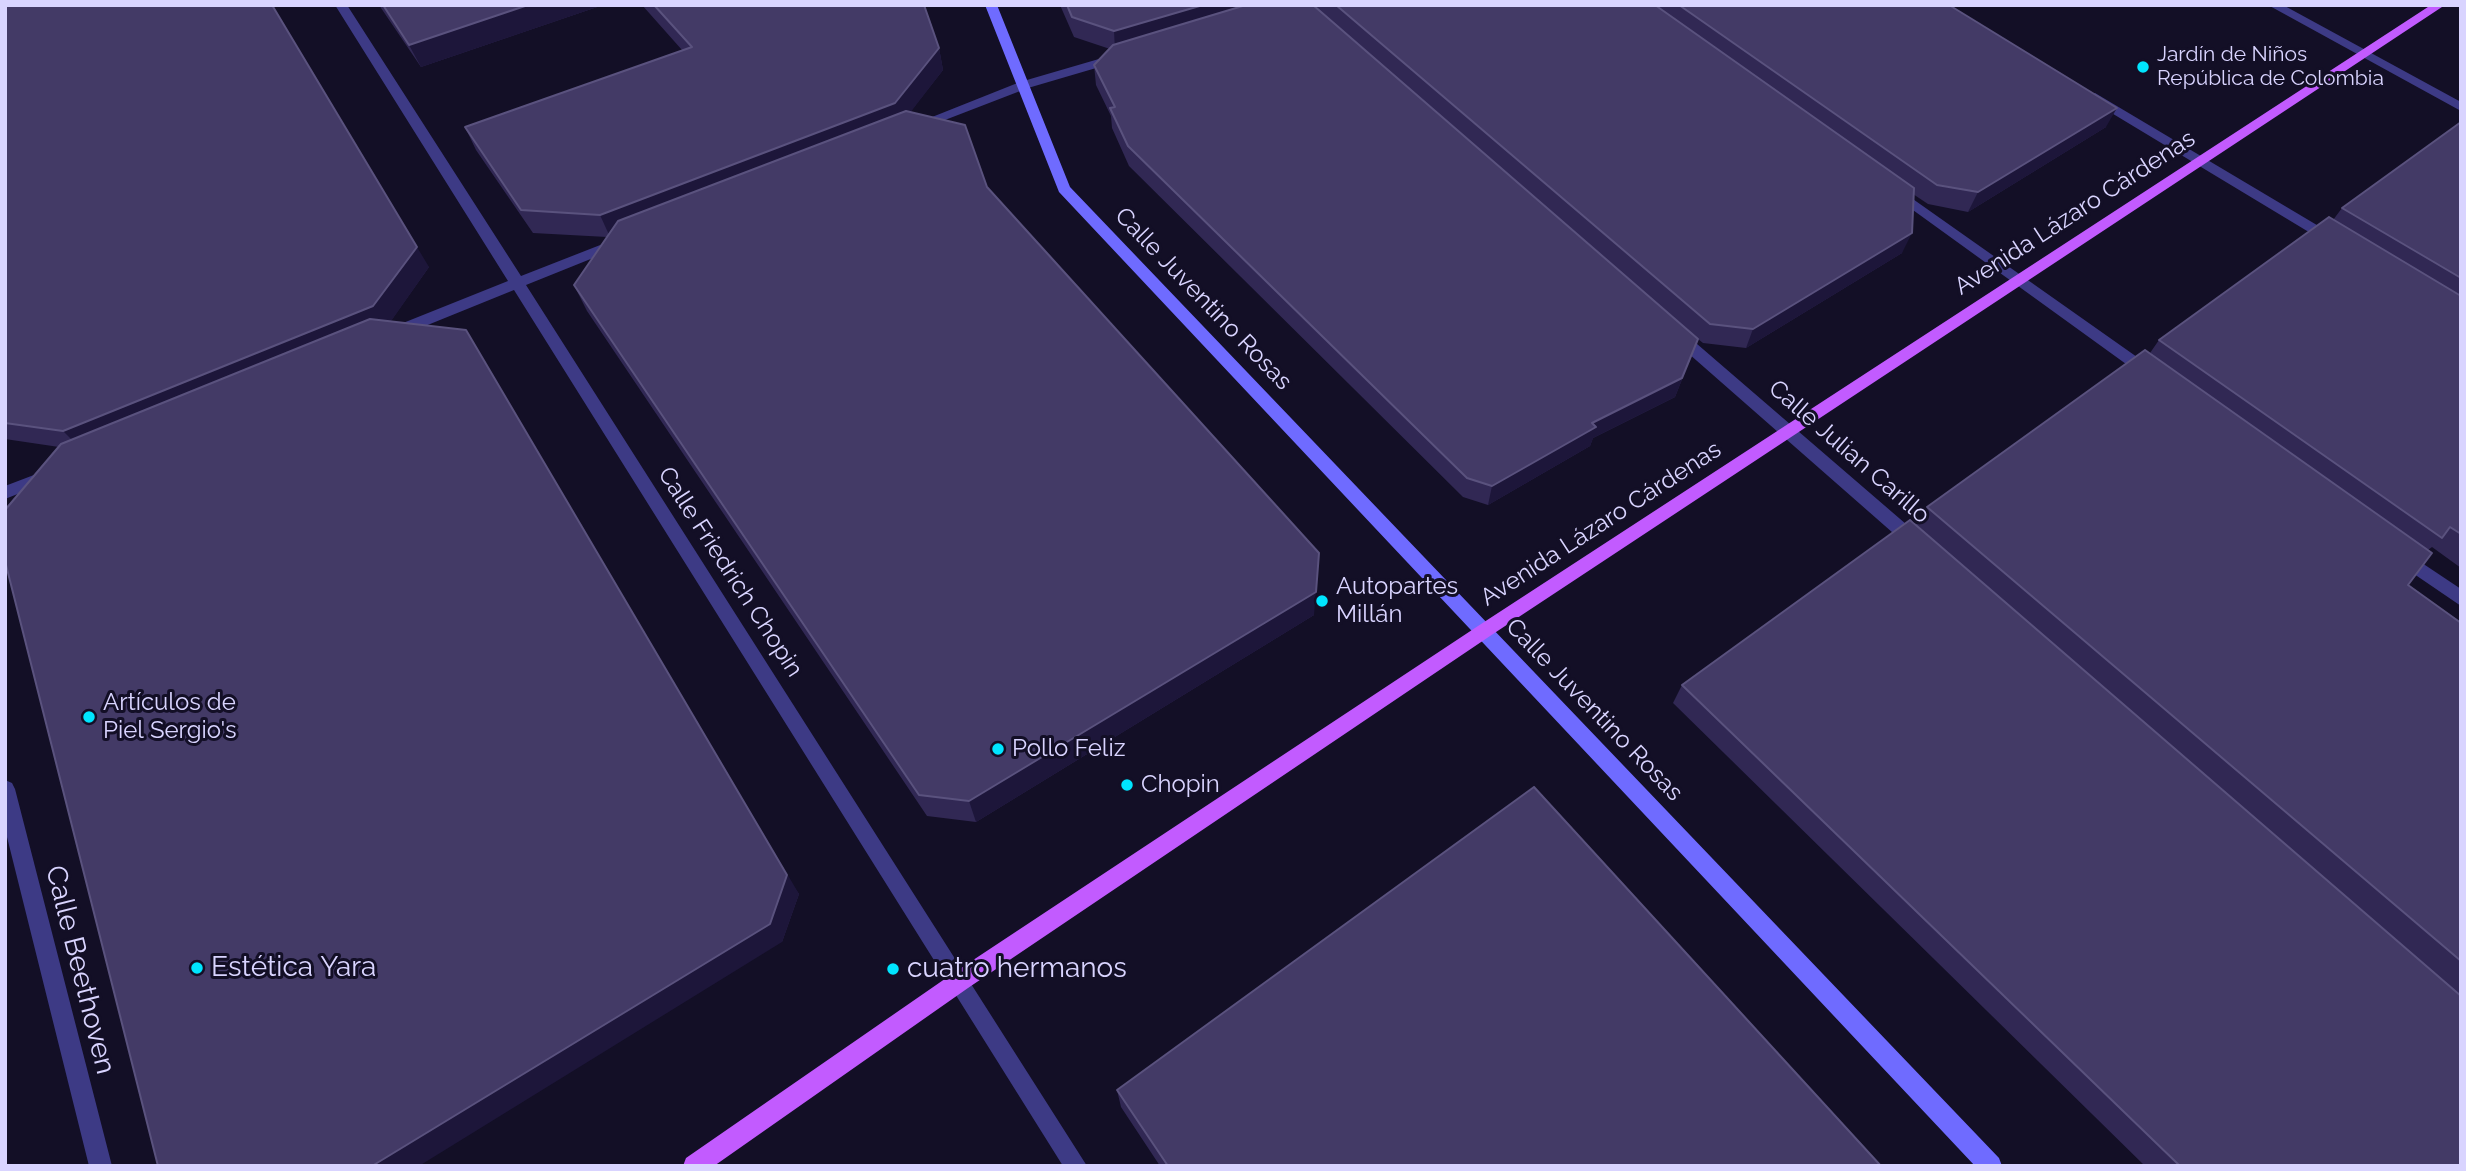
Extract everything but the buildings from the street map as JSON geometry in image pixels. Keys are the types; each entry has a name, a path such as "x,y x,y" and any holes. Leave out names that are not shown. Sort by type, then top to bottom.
{"main road":[{"name":"Avenida Lázaro Cárdenas","path":"694,1166 961,981 1484,631 2439,5"}],"street":[{"name":"Calle Friedrich Chopin","path":"341,5 514,283 961,981 1076,1166"},
{"name":"Calle Juventino Rosas","path":"991,5 1064,189 1991,1166"},
{"path":"2274,5 2461,107"},
{"path":"896,135 1024,85 1126,55"},
{"path":"2084,90 2343,247"},
{"path":"1884,183 2157,378"},
{"path":"374,341 629,239"},
{"name":"Calle Julian Carillo","path":"1665,323 1926,551"},
{"path":"5,493 56,472"},
{"path":"2393,550 2461,599"},
{"name":"Calle Beethoven","path":"5,789 102,1166"}],"place":[{"name":"Jardín de Niños República de Colombia","path":"2143,67"},
{"name":"Autopartes Millán","path":"1322,601"},
{"name":"Artículos de Piel Sergio's","path":"89,717"},
{"name":"Pollo Feliz","path":"998,749"},
{"name":"Chopin","path":"1127,785"},
{"name":"Estética Yara","path":"197,968"},
{"name":"cuatro hermanos","path":"893,969"}]}
